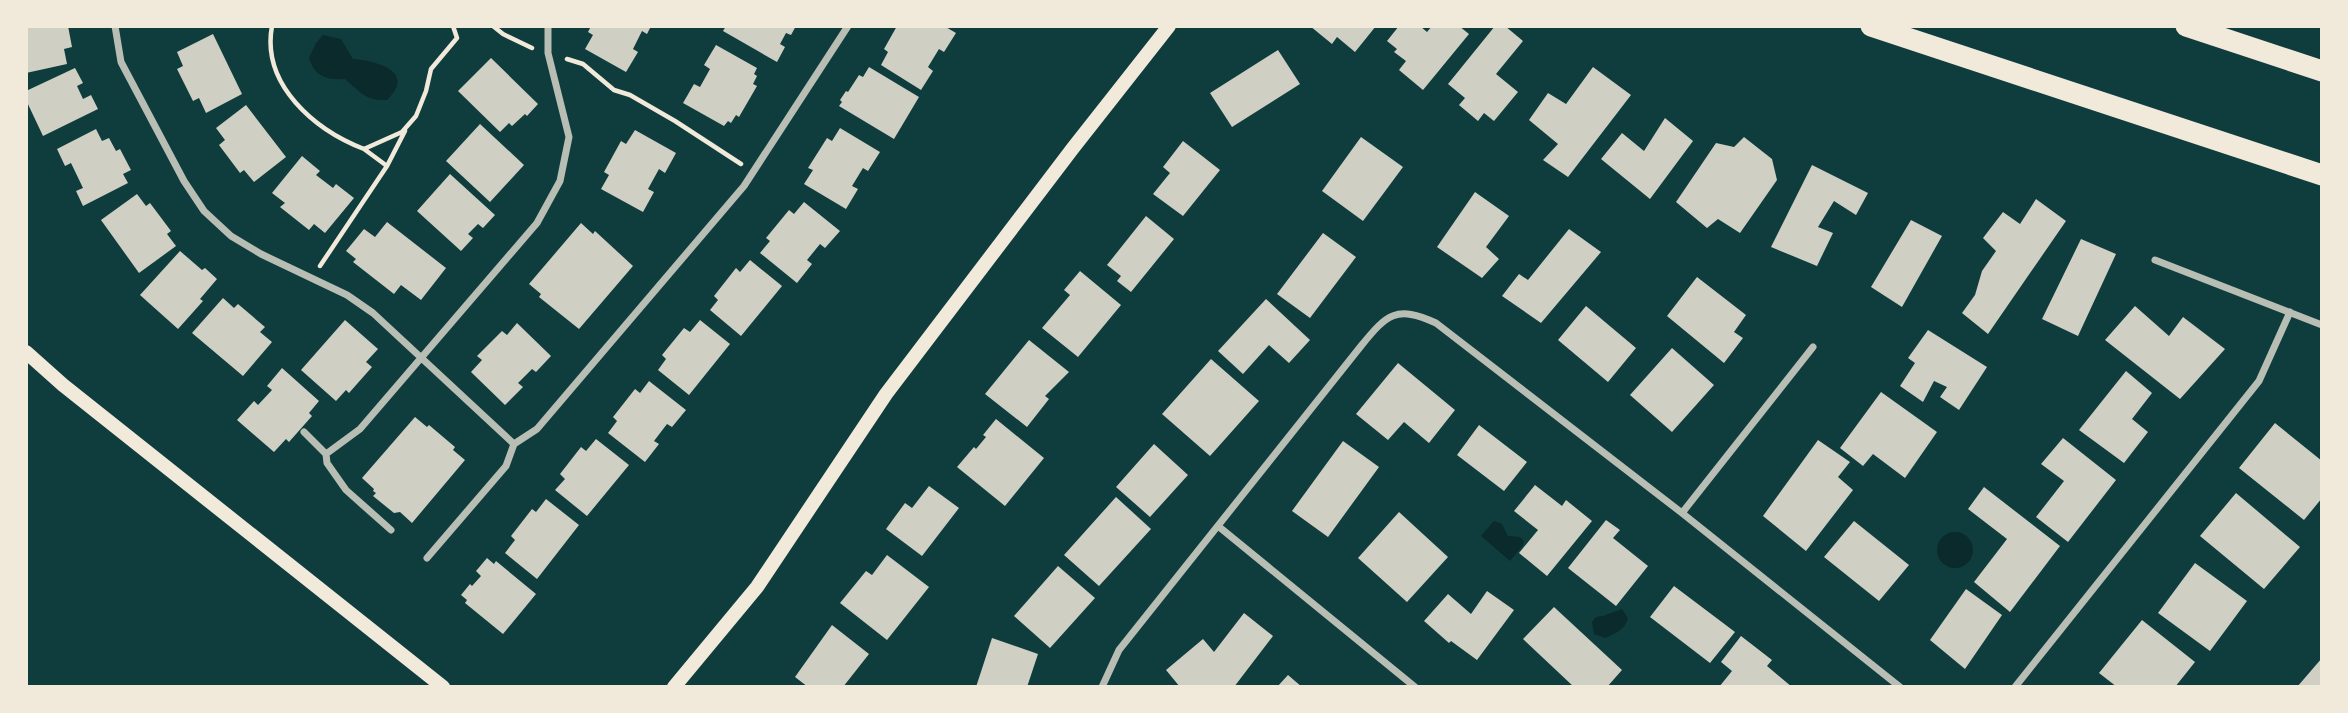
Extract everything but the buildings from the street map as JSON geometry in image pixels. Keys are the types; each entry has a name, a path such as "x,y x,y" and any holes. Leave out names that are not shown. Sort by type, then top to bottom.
{"highway":[{"path":"1871,26 2322,175"},
{"path":"2186,26 2322,71"}],"main road":[{"path":"674,687 757,587 886,394 1169,26"},
{"path":"26,352 74,394 443,687"}],"street":[{"path":"115,26 121,62 184,181 204,211 232,236 261,254 347,295 373,313 514,444"},
{"path":"326,454 360,429 537,223 560,181 569,137 548,53 548,26"},
{"path":"427,558 506,466 514,444 537,429 744,186 848,26"},
{"path":"2155,260 2322,325"},
{"path":"2015,687 2259,381 2290,313"},
{"path":"1102,687 1119,650 1369,335 1378,325 1396,314 1416,314 1436,323 1682,513 1900,687"},
{"path":"1682,513 1813,347"},
{"path":"304,432 326,454 327,463 346,490 391,530"},
{"path":"1217,526 1415,687"}],"path":[{"path":"272,26 269,40 272,62 303,112 387,166"},
{"path":"364,149 402,132 416,116 431,69 457,38 453,26"},
{"path":"493,26 503,34 583,64 614,90 630,95 675,121 753,172"},
{"path":"311,278 387,166 406,128"}],"water":[{"path":"323,35 341,39 353,59 390,69 398,82 387,100 368,97 345,79 327,78 318,73 309,58"},
{"path":"1494,521 1502,524 1508,536 1520,537 1524,541 1510,561 1481,536"},
{"path":"1955,532 1968,537 1973,550 1968,563 1955,568 1942,563 1937,550 1942,537"},
{"path":"1622,609 1628,618 1622,628 1605,638 1594,634 1592,622 1596,617"}]}
